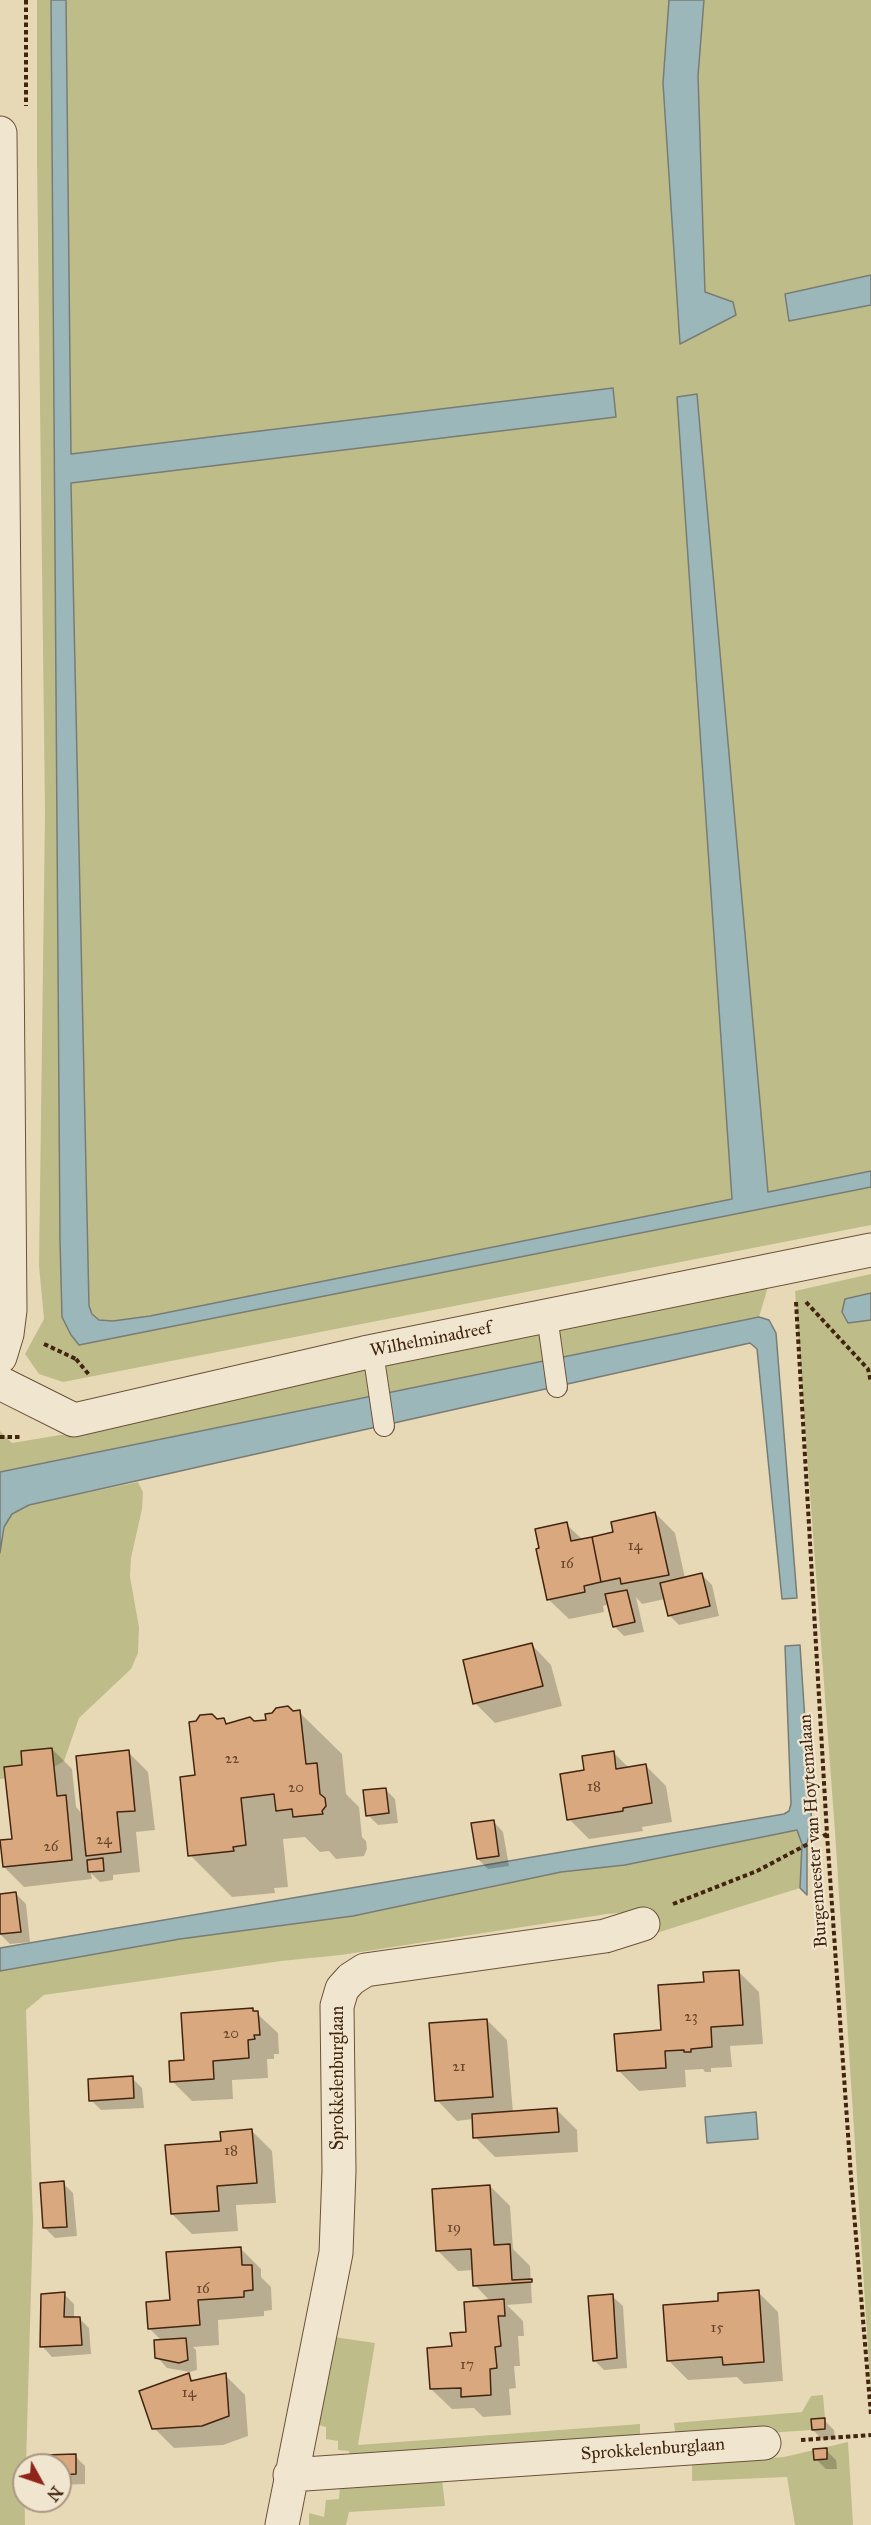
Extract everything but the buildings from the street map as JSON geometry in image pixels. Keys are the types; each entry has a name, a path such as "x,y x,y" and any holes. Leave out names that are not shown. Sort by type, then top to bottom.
{"street":[{"path":"0,133 1,626 10,1310 7,1334 0,1357"},
{"name":"Wilhelminadreef","path":"0,1383 74,1420 373,1352 547,1316 794,1278 871,1250"},
{"name":"Sprokkelenburglaan","path":"282,2525 290,2475 336,2253 339,2171 337,2006 342,1989 351,1979 365,1970 605,1936 643,1924"},
{"name":"Sprokkelenburglaan","path":"290,2475 764,2443"}],"lane":[{"path":"547,1316 557,1387"},
{"path":"373,1352 384,1426"}],"path":[{"path":"794,1278 868,1369 871,1382"},
{"name":"Burgemeester van Hoytemalaan","path":"794,1278 827,1834 851,2177 871,2415"},
{"path":"643,1924 685,1898 735,1881 784,1858 827,1834"},
{"path":"764,2443 871,2434"}],"shaded area":[{"path":"37,0 51,0 62,1316 71,1335 80,1345 871,1187 871,1225 63,1382 39,1374 25,1354 44,1319 39,1266 45,813"},
{"path":"66,0 669,0 663,83 680,344 732,302 705,292 698,76 704,0 871,0 871,275 785,294 789,320 871,305 871,1171 768,1192 697,394 678,397 732,1200 150,1316 113,1321 99,1320 92,1314 89,1306 71,483 616,416 613,388 71,454"},
{"path":"871,1274 871,2396 835,1832 795,1291"},
{"path":"771,1277 759,1317 0,1472 0,1431 12,1443 78,1432"},
{"path":"138,1482 143,1492 142,1509 131,1558 130,1577 139,1627 138,1653 131,1669 79,1718 64,1761 40,1775 0,1779 0,1553 4,1527 12,1514 29,1505"},
{"path":"797,1830 802,1844 800,1888 650,1935 639,1911 607,1914 341,1955 281,1961 44,1995 26,2010 33,2221 26,2453 12,2453 12,2513 25,2513 25,2525 0,2525 0,1971 180,1939 353,1916 561,1872 625,1865"},
{"path":"334,2337 375,2343 358,2445 640,2424 640,2443 351,2462 349,2451 338,2450 338,2441 326,2439 326,2427 315,2424"},
{"path":"823,2395 825,2418 811,2419 812,2430 676,2439 674,2423 802,2412 811,2396"},
{"path":"848,2442 853,2525 795,2525 787,2477 692,2481 692,2463 784,2457"},
{"path":"442,2479 445,2506 349,2512 346,2525 309,2525 309,2513 324,2517 326,2500 339,2499 340,2487"}],"water":[{"path":"51,0 66,0 71,454 613,388 616,417 71,483 89,1306 92,1314 99,1320 113,1321 150,1316 732,1199 677,397 697,394 768,1192 871,1171 871,1187 79,1345 71,1335 62,1317 60,1241"},
{"path":"669,0 704,0 698,76 705,292 733,302 736,315 680,344 663,83"},
{"path":"871,275 871,305 789,321 785,294"},
{"path":"871,1293 871,1320 848,1323 842,1312 845,1299"},
{"path":"759,1317 769,1320 776,1333 797,1598 782,1599 757,1349 750,1343 29,1505 12,1514 4,1527 0,1553 0,1472"},
{"path":"800,1645 812,1827 807,1843 807,1895 800,1888 802,1844 797,1830 625,1865 561,1872 353,1916 180,1939 0,1971 0,1948 784,1814 789,1811 791,1804 785,1646"},
{"path":"756,2112 758,2139 707,2143 705,2117"}]}
